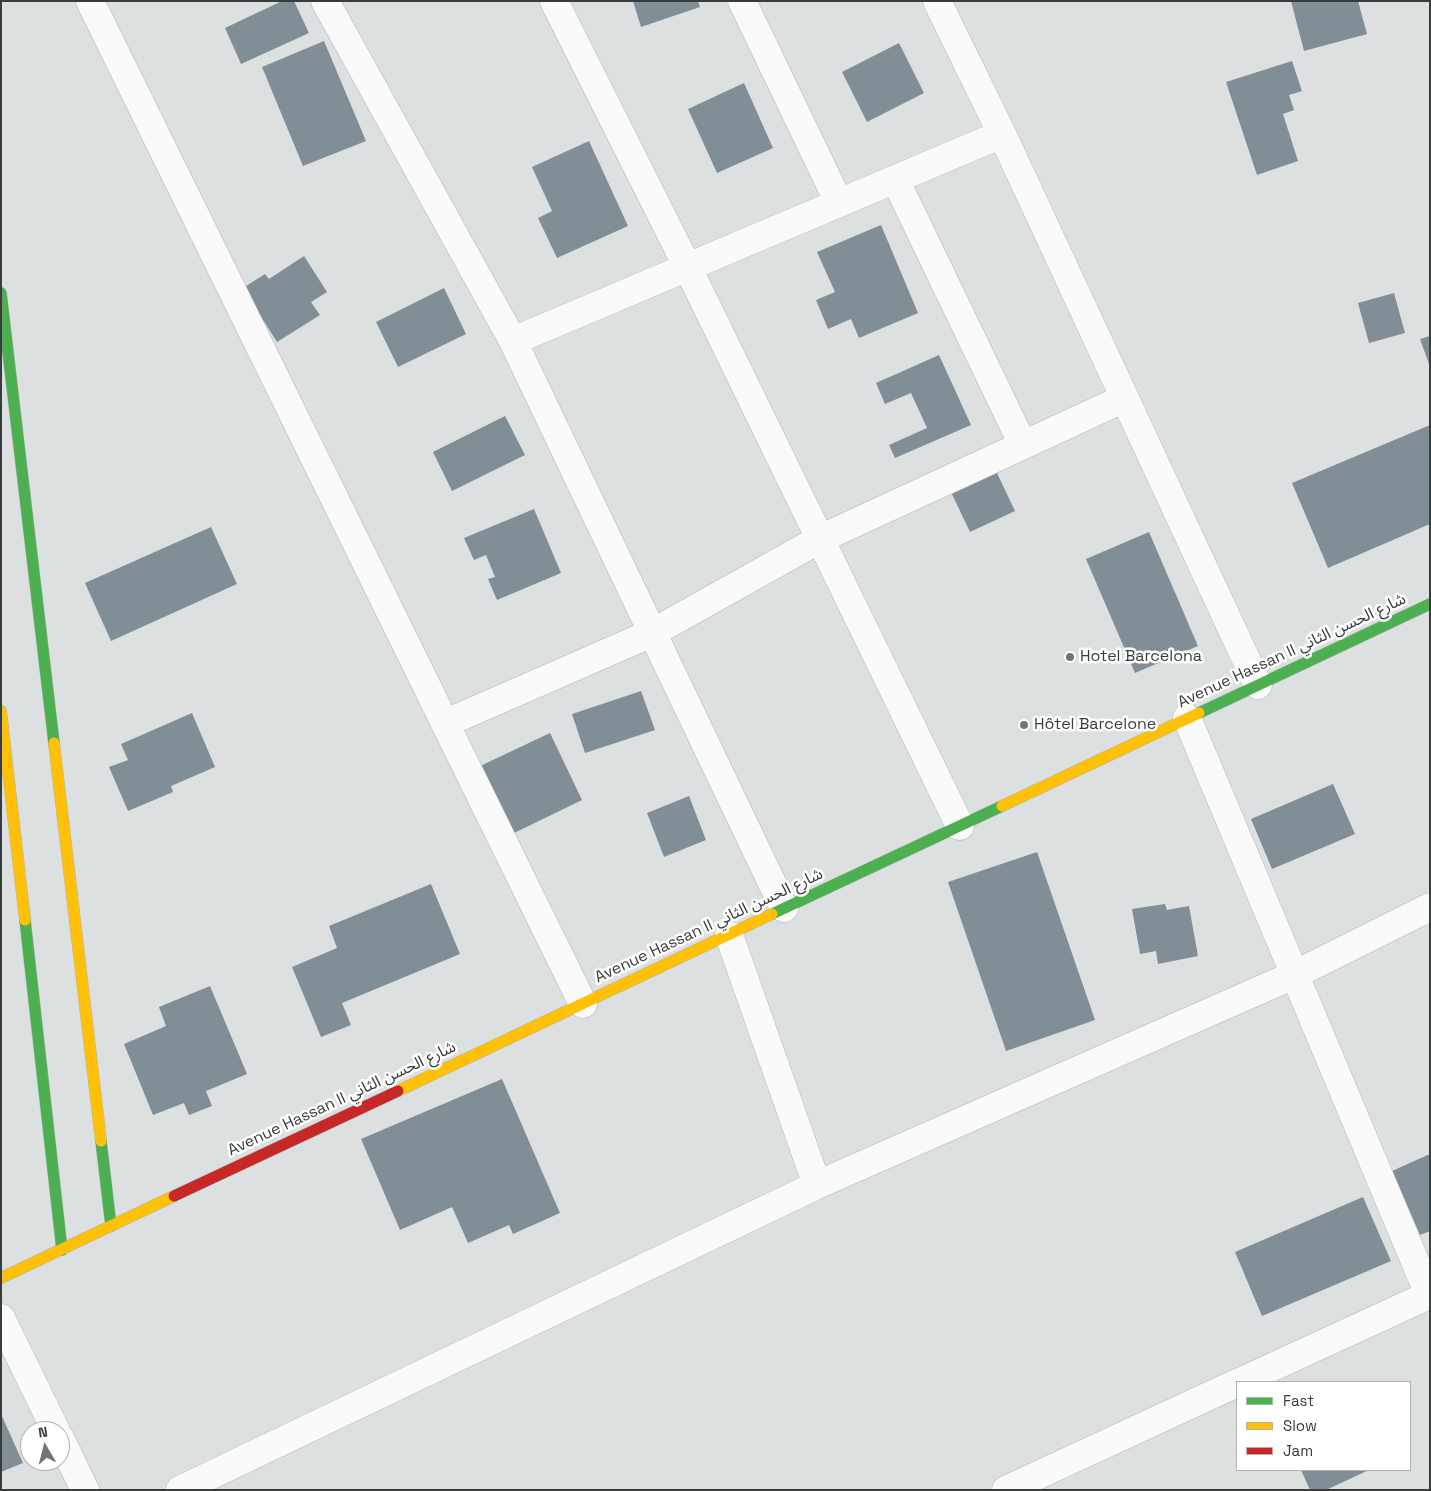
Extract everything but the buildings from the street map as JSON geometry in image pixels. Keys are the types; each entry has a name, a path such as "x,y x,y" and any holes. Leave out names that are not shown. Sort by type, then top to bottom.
{"main road":[{"path":"1,293 112,1226"},
{"name":"Avenue Hassan II شارع الحسن الثاني","path":"1,1278 1430,604"},
{"path":"1,711 62,1250"}],"street":[{"path":"90,1 446,723 582,1004"},
{"path":"324,1 513,342 784,908"},
{"path":"554,1 687,266 960,826"},
{"path":"742,1 839,202"},
{"path":"937,1 1002,134 1258,685"},
{"path":"513,342 687,266 1002,134"},
{"path":"895,179 1023,445"},
{"path":"446,723 652,632 820,539 1125,398"},
{"path":"1187,718 1429,1296 1242,1381"},
{"path":"180,1490 817,1185 1294,975 1430,907"},
{"path":"729,935 817,1185"},
{"path":"1,1318 51,1421"},
{"path":"1006,1490 1236,1384"},
{"path":"70,1459 85,1490"}],"traffic: fast":[{"path":"1,293 54,743"},
{"path":"1199,713 1430,604"},
{"path":"772,914 1002,806"},
{"path":"25,920 62,1250"},
{"path":"101,1141 111,1226"}],"traffic: slow":[{"path":"1,711 25,920"},
{"path":"1002,806 1199,713"},
{"path":"54,743 101,1141"},
{"path":"398,1091 772,914"},
{"path":"1,1278 174,1196"}],"traffic: jam":[{"path":"174,1196 398,1091"}],"place":[{"name":"Hotel Barcelona","path":"1070,657"},
{"name":"Hôtel Barcelone","path":"1024,725"}]}
